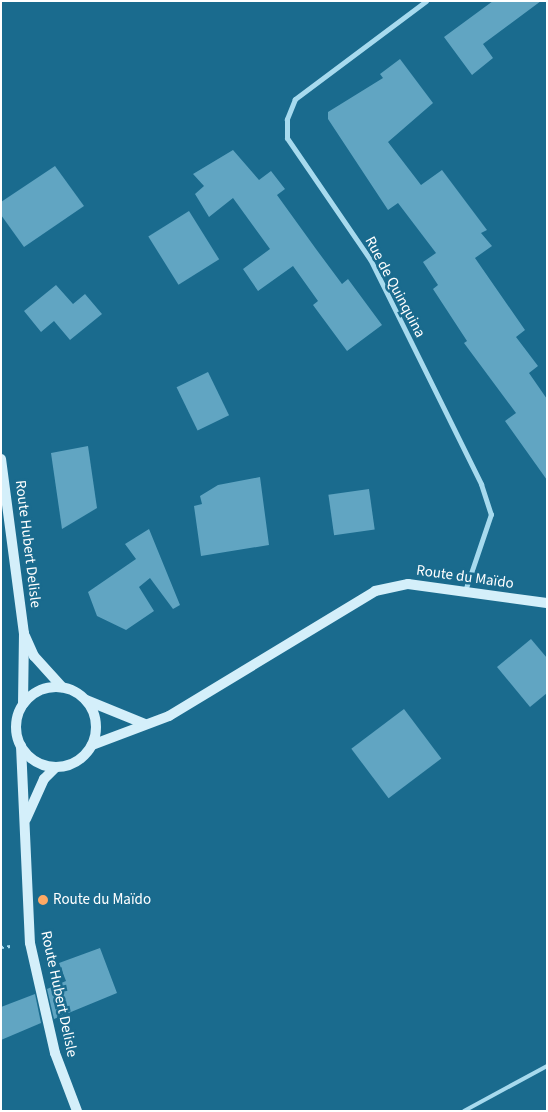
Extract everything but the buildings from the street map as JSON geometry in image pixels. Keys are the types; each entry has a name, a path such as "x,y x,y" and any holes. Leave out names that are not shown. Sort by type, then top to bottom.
{"main road":[{"name":"Route Hubert Delisle","path":"1,459 24,633 23,704"},
{"name":"Route du Maïdo","path":"92,745 169,716 375,591 408,584 547,602"},
{"name":"Route Hubert Delisle","path":"24,633 34,656 62,687"},
{"path":"86,700 96,722 92,745 82,757 56,767 29,757 20,746 16,732 23,704 34,693 62,687 86,700 145,724"},
{"name":"Route Hubert Delisle","path":"20,746 26,820 30,944 54,1053 77,1111"},
{"name":"Route Hubert Delisle","path":"26,820 44,779 56,767"}],"street":[{"name":"Rue de Quinquina","path":"426,1 295,99 287,119 287,138 370,259 481,484 491,514 465,591"}],"lane":[{"path":"464,1111 547,1066"}],"place":[{"name":"Route du Maïdo","path":"43,900"}]}
